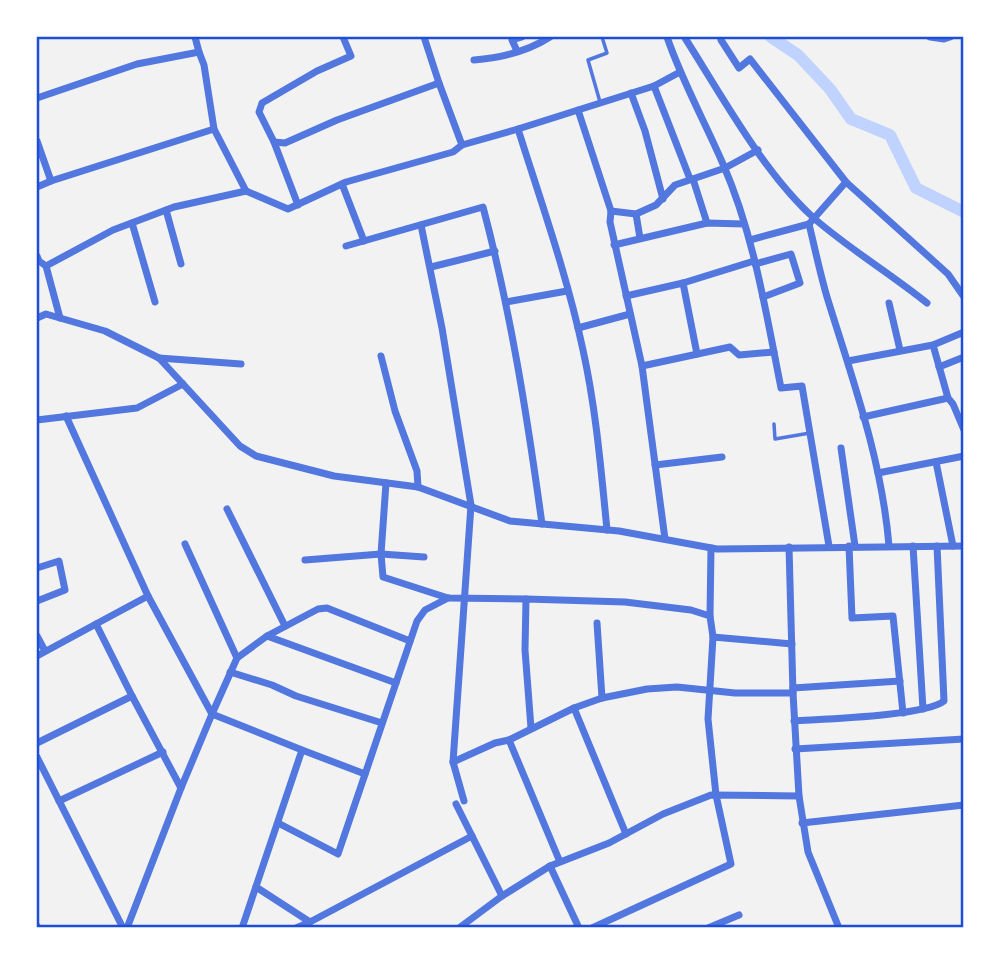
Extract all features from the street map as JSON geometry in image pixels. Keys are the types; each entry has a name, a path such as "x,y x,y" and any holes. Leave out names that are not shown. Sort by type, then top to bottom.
{"street":[{"path":"195,37 204,65 214,129 246,191"},
{"path":"298,205 259,108 267,99 297,82 351,57 342,37"},
{"path":"424,37 461,145"},
{"path":"517,51 512,40 522,37"},
{"path":"474,60 494,58 539,44 551,37"},
{"path":"667,37 680,72 725,167 750,240 780,387 802,386 829,546"},
{"path":"930,37 950,37"},
{"path":"685,38 758,150 812,222 927,303"},
{"path":"721,40 739,68 750,59 846,182 948,274 964,296"},
{"path":"37,98 137,64 199,52"},
{"path":"47,265 113,230 166,210 246,191 288,209 342,184 453,152 461,145 518,130 654,86 680,72"},
{"path":"274,142 285,143 337,120 439,83"},
{"path":"654,86 707,223"},
{"path":"631,93 645,131 663,199"},
{"path":"578,110 611,211 614,245 642,366 665,539"},
{"path":"37,187 214,129"},
{"path":"518,130 578,328 599,438 607,530"},
{"path":"37,141 51,181"},
{"path":"611,211 636,214 656,205 670,188 725,167 758,150"},
{"path":"750,240 812,222 846,182"},
{"path":"342,184 364,241"},
{"path":"346,246 483,207 521,376 542,524"},
{"path":"166,210 181,264"},
{"path":"636,214 640,239"},
{"path":"812,222 827,294 878,473 887,517 889,546"},
{"path":"132,223 155,302"},
{"path":"614,245 707,223 744,224"},
{"path":"421,225 471,505 453,762 460,803 472,836 502,896"},
{"path":"430,267 495,251"},
{"path":"626,296 791,254 800,283 763,297"},
{"path":"37,256 39,261 47,265 60,318"},
{"path":"682,283 697,354"},
{"path":"506,302 567,291"},
{"path":"889,303 900,350"},
{"path":"37,318 46,314 105,331 159,358 240,446 256,456 334,477 418,487 510,521 607,530 711,548 964,546"},
{"path":"578,328 630,314"},
{"path":"848,361 933,345 964,332"},
{"path":"933,345 948,398 964,430"},
{"path":"642,366 730,347 739,355 774,352"},
{"path":"381,356 395,411 417,471 418,487"},
{"path":"939,367 964,357"},
{"path":"159,358 240,364"},
{"path":"37,420 137,408 183,384"},
{"path":"863,417 948,398"},
{"path":"66,416 148,596 212,714 365,774"},
{"path":"841,448 852,546 852,618 893,616 903,713"},
{"path":"878,473 964,456"},
{"path":"655,465 722,457"},
{"path":"936,462 953,546"},
{"path":"386,483 381,554 383,578 448,598 625,602 691,610 710,616"},
{"path":"227,509 285,626"},
{"path":"185,544 237,658"},
{"path":"913,546 923,709"},
{"path":"794,721 903,713 938,706 944,701 946,694 937,546"},
{"path":"789,547 795,749 802,823 808,852 839,928"},
{"path":"592,928 731,864 716,795 708,719 713,638 710,616 711,548"},
{"path":"305,559 381,554 424,558"},
{"path":"37,568 59,561 65,590 37,601"},
{"path":"37,656 148,596"},
{"path":"278,822 338,854 417,621 425,610 448,598"},
{"path":"526,599 525,650 531,728"},
{"path":"125,928 237,658 267,636 318,608 327,608 410,641"},
{"path":"597,623 602,698"},
{"path":"96,624 181,788"},
{"path":"37,636 45,651"},
{"path":"267,636 396,683"},
{"path":"713,638 792,644"},
{"path":"230,672 382,723"},
{"path":"453,762 602,698 667,688 793,690 900,681"},
{"path":"37,743 132,696"},
{"path":"574,708 626,834"},
{"path":"795,749 964,739"},
{"path":"509,740 560,862"},
{"path":"242,928 303,750"},
{"path":"59,800 163,752"},
{"path":"37,757 125,928"},
{"path":"459,928 502,896 550,866 710,795 799,796"},
{"path":"802,823 964,805"},
{"path":"296,928 472,836"},
{"path":"550,866 579,928"},
{"path":"256,887 310,922"},
{"path":"708,928 739,915"}],"lane":[{"path":"600,103 588,60 607,53 602,37"},
{"path":"774,424 775,439 810,433"}],"waterway":[{"path":"771,37 798,55 830,89 851,119 890,135 916,188 964,212"}]}
